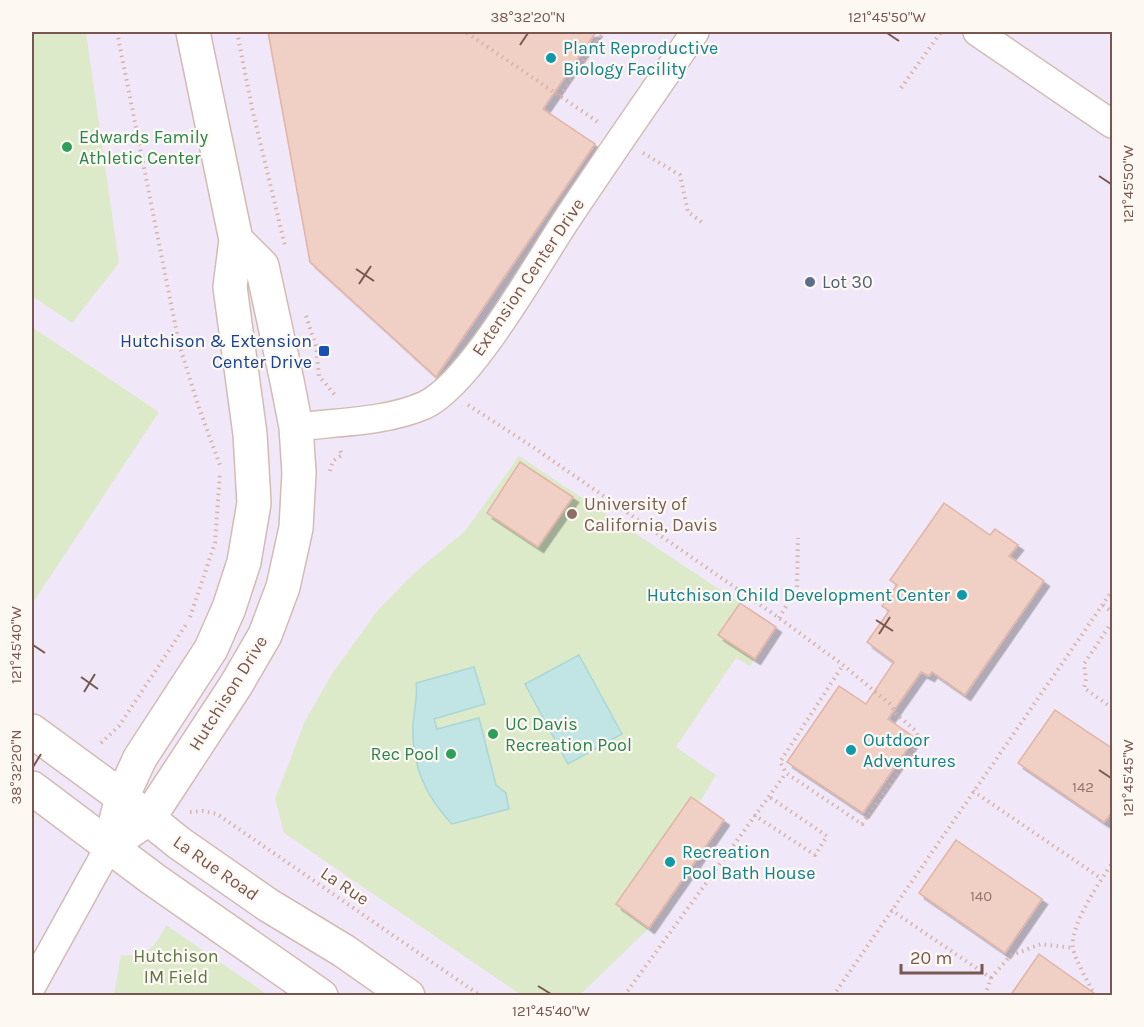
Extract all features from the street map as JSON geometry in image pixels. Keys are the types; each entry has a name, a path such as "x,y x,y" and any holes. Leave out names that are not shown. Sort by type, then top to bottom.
{"main road":[{"name":"Hutchison Drive","path":"110,845 122,797 140,758 211,649 229,608 244,562 254,503 250,434 230,287 236,240 193,32"},
{"name":"Hutchison Drive","path":"110,845 148,819 230,694 265,635 283,587 296,528 299,473 296,427 262,266 236,240"},
{"name":"La Rue Road","path":"32,731 122,797 179,843 268,905 344,951 408,996"},
{"path":"32,788 153,879 321,996"}],"street":[{"name":"Extension Center Drive","path":"296,427 396,415 426,404 444,392 460,376 491,335 621,138 695,32"},
{"path":"977,32 1113,124"},
{"name":"Hutchison Drive","path":"32,986 110,845"}],"path":[{"path":"101,743 119,726 188,622 214,543 220,465 179,344 117,32"},
{"path":"237,32 252,108 287,256"},
{"path":"560,96 604,32"},
{"path":"901,88 941,32"},
{"path":"467,33 609,130"},
{"path":"642,152 680,175 688,212 703,223"},
{"path":"305,312 316,346 319,376 335,395"},
{"path":"464,402 533,447 843,665 890,704 897,715 916,731 920,742 862,824 786,773 780,762 843,665"},
{"path":"778,618 797,587 798,538"},
{"path":"833,996 1113,591"},
{"path":"1103,605 1113,612"},
{"path":"1113,622 1084,664 1086,679 1084,688 1113,708"},
{"path":"624,996 786,773"},
{"path":"973,791 1102,879"},
{"path":"754,815 815,855 827,836 768,796"},
{"name":"La Rue","path":"190,812 203,811 216,814 481,996"},
{"path":"1095,996 1073,948 1076,929 1085,906 1113,863"},
{"path":"891,910 991,978"},
{"path":"985,996 991,978 1010,956 1041,944 1073,948"}],"shaded area":[{"name":"University of California, Davis","path":"32,32 1112,32 1112,995 32,995"}],"green space":[{"name":"Edwards Family Athletic Center","path":"32,32 86,32 119,263 72,323 32,296"},
{"path":"32,327 159,412 32,604"},
{"name":"UC Davis Recreation Pool","path":"519,456 776,627 750,666 736,658 676,747 716,775 700,802 724,820 649,928 580,995 521,995 284,833 275,799 305,721 332,674 378,610 413,574 465,531"},
{"name":"Hutchison IM Field","path":"166,925 268,995 114,995 121,955 137,954 149,949 158,940"}],"water":[{"path":"579,655 622,734 568,764 525,684"},
{"name":"Rec Pool","path":"474,667 485,704 434,719 437,729 479,718 496,785 506,793 509,809 452,824 427,791 417,766 413,739 416,683"}],"building":[{"path":"268,32 596,32 543,109 595,144 436,377 310,262"},
{"path":"520,462 573,497 538,547 487,513"},
{"name":"Hutchison Child Development Center","path":"944,503 990,535 995,529 1018,545 1009,556 1044,581 965,695 932,672 929,676 921,672 888,719 915,738 863,813 787,762 839,686 866,704 894,662 867,642 889,611 882,606 897,585 890,580"},
{"path":"740,603 776,627 755,659 718,635"},
{"path":"1055,710 1113,749 1113,811 1104,822 1018,763"},
{"name":"Recreation Pool Bath House","path":"691,797 724,820 649,928 616,904"},
{"path":"956,840 1042,899 1005,953 919,893"},
{"path":"1039,954 1098,996 1010,996"}],"place":[{"name":"Plant Reproductive Biology Facility","path":"551,58"},
{"name":"Edwards Family Athletic Center","path":"67,147"},
{"name":"Lot 30","path":"810,282"},
{"name":"Hutchison & Extension Center Drive","path":"324,351"},
{"name":"University of California, Davis","path":"572,514"},
{"name":"Hutchison Child Development Center","path":"962,595"},
{"name":"UC Davis Recreation Pool","path":"493,734"},
{"name":"Outdoor Adventures","path":"851,750"},
{"name":"Rec Pool","path":"451,754"},
{"name":"Recreation Pool Bath House","path":"670,862"}]}
